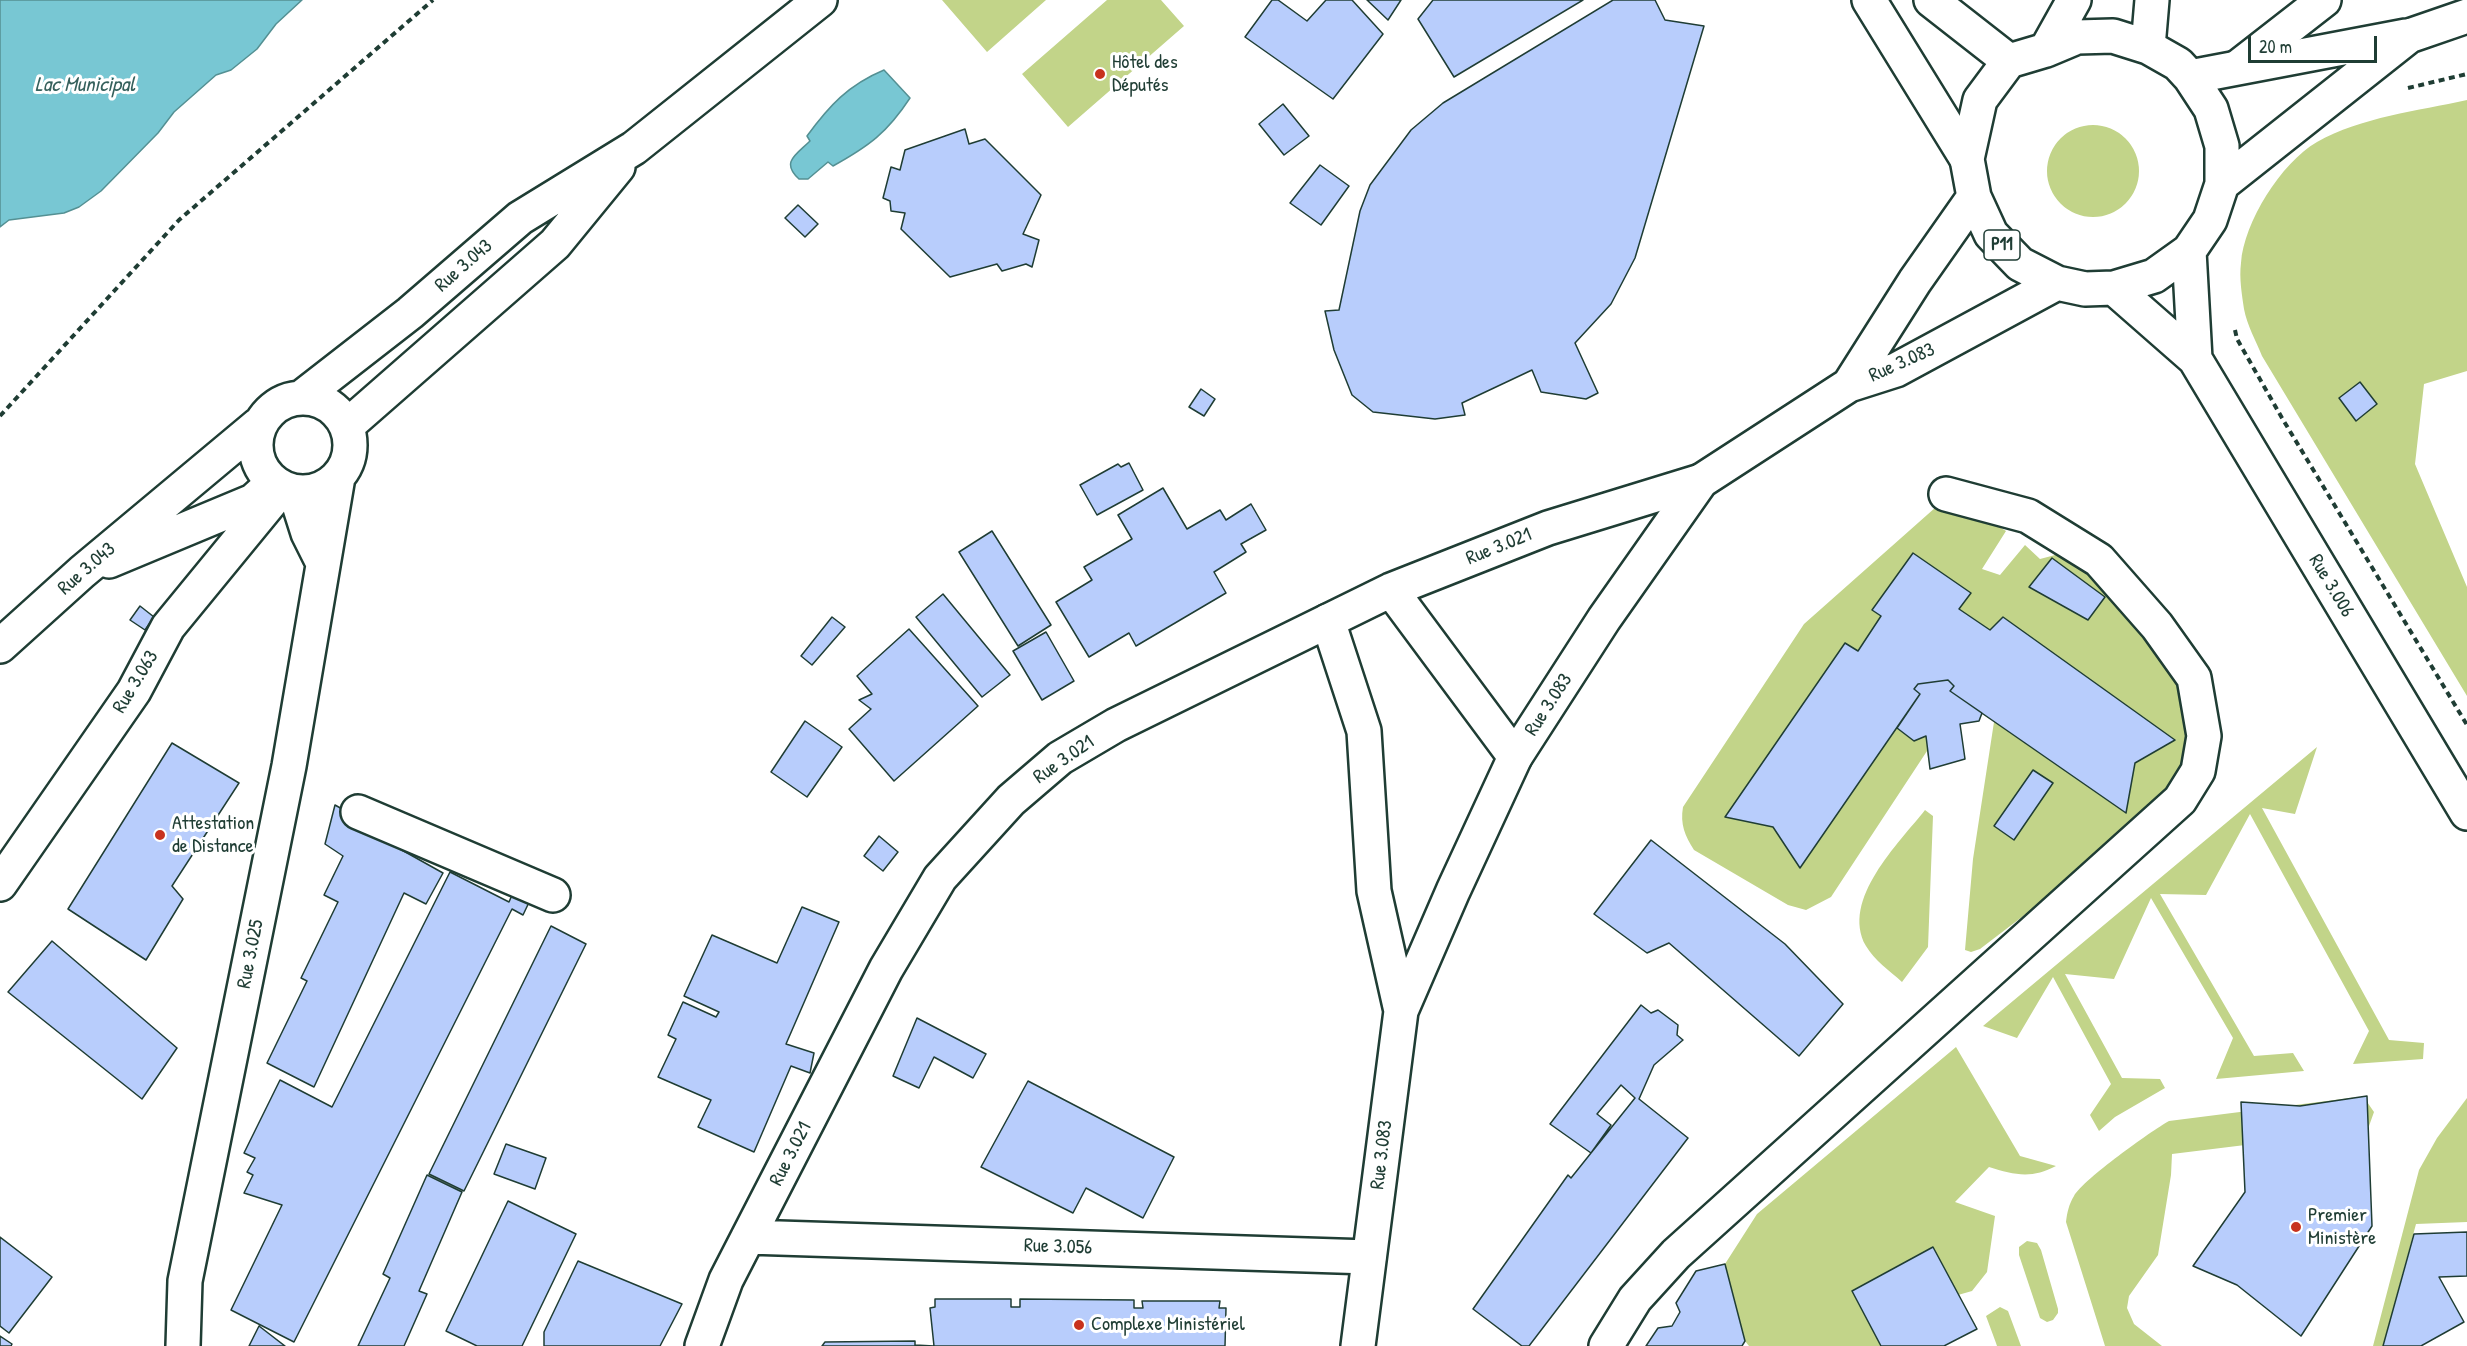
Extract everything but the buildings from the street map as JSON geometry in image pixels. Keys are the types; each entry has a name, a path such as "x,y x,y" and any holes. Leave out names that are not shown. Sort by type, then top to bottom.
{"street":[{"name":"Rue 3.043","path":"302,397 410,313 520,218 634,148 820,0"},
{"path":"1869,0 1967,159"},
{"path":"1931,0 2009,61"},
{"path":"2046,51 2074,0"},
{"path":"2148,46 2152,0"},
{"path":"2238,67 2324,0"},
{"path":"2190,76 2409,36 2467,16"},
{"name":"P11","path":"2113,36 2148,46 2178,64 2190,76 2211,109 2222,146 2222,184 2210,220 2189,251 2154,276 2114,288 2085,289 2057,283 2020,264 1998,242 1991,234 1974,196 1967,159 1980,100 2009,61 2046,51 2077,37 2113,36"},
{"path":"2222,184 2409,36"},
{"name":"Rue 3.043","path":"347,426 555,244 634,148"},
{"path":"1849,385 1915,281 1974,196"},
{"path":"2189,251 2194,359"},
{"name":"Rue 3.083","path":"1358,1346 1401,1011 1515,757 1604,619 1701,481 1849,385 1896,370 2057,283"},
{"path":"2114,288 2194,359"},
{"name":"Rue 3.006","path":"2194,359 2467,813"},
{"path":"82,572 284,488 319,490 338,477 348,462 351,444 347,426 336,411 320,400 302,397 283,401 267,412 258,425 255,441 256,457 263,471 284,488 323,563"},
{"name":"Rue 3.043","path":"0,646 82,572 258,425"},
{"name":"Rue 3.025","path":"183,1346 186,1281 288,766 338,477"},
{"name":"Rue 3.021","path":"702,1346 726,1280 886,969 940,878 1011,800 1060,759 1116,725 1391,590 1548,528 1701,481"},
{"name":"Rue 3.063","path":"0,884 134,691 168,627 284,488"},
{"path":"1606,1346 1635,1299 1676,1254 2180,800 2198,771 2204,736 2194,678 2157,626 2099,560 2028,516 1946,494"},
{"path":"1391,590 1515,757"},
{"path":"1328,621 1364,731 1374,891 1401,1011"},
{"path":"358,812 553,895"},
{"name":"Rue 3.056","path":"748,1238 1369,1257"}],"path":[{"path":"0,416 179,220 433,0"},
{"path":"2399,90 2467,74"},
{"path":"2233,320 2237,339 2282,418 2467,725"}],"green space":[{"path":"942,0 1046,0 987,52"},
{"path":"1107,0 1161,0 1184,26 1068,127 1022,74"},
{"path":"2467,100 2467,371 2424,384 2415,464 2467,587 2467,696 2262,356 2245,315 2240,275 2244,247 2257,212 2278,179 2304,152 2317,142 2352,126"},
{"path":"2093,125 2111,129 2125,139 2135,153 2139,171 2135,189 2125,203 2111,213 2093,217 2075,213 2061,203 2051,189 2047,171 2051,153 2061,139 2075,129"},
{"path":"1948,504 1970,509 2006,531 1982,569 2000,575 2025,545 2040,559 2059,554 2070,558 2138,609 2186,671 2196,784 1980,949 1971,952 1965,950 1973,859 1994,722 1982,714 1979,721 1960,724 1965,759 1930,769 1927,751 1831,897 1806,910 1788,905 1694,850 1686,835 1682,819 1683,807 1804,624 1936,507"},
{"path":"2317,747 2295,814 2262,808 2389,1040 2424,1043 2423,1059 2353,1064 2369,1031 2250,814 2206,895 2160,894 2254,1056 2293,1053 2304,1071 2216,1079 2233,1038 2151,898 2114,979 2065,974 2122,1078 2160,1079 2165,1088 2115,1117 2099,1131 2090,1115 2111,1084 2053,977 2017,1038 1983,1026"},
{"path":"1925,810 1933,816 1928,947 1902,982 1878,961 1866,946 1860,928 1861,910 1866,891 1876,873"},
{"path":"1956,1047 2020,1156 2056,1166 2031,1174 2007,1172 1989,1167 1955,1202 1995,1216 1987,1272 1972,1291 1958,1295 1933,1247 1852,1291 1881,1346 1749,1346 1745,1341 1725,1264 1757,1214"},
{"path":"2358,1097 2365,1099 2374,1112 2369,1126 2359,1131 2172,1154 2171,1175 2158,1255 2129,1296 2127,1308 2134,1324 2162,1346 2105,1346 2066,1222 2071,1202 2080,1188 2118,1156 2169,1121"},
{"path":"2467,1098 2467,1222 2416,1224 2383,1346 2373,1346 2419,1170 2437,1138"},
{"path":"2027,1241 2037,1243 2041,1250 2058,1309 2053,1320 2047,1322 2040,1318 2019,1255 2019,1247"},
{"path":"2000,1307 2008,1311 2021,1346 1997,1346 1986,1316"}],"water":[{"name":"Lac Municipal","path":"0,0 302,0 276,24 257,49 231,70 216,75 174,112 158,133 101,191 79,207 64,213 9,220 0,227"},
{"path":"884,70 910,98 902,110 885,130 857,152 833,166 828,162 808,179 799,179 791,168 792,158 810,141 807,136 815,125 840,97 860,82"}],"place":[{"name":"Hôtel des Députés","path":"1100,74"},
{"name":"Attestation de Distance","path":"160,835"},
{"name":"Premier Ministère","path":"2296,1227"},
{"name":"Complexe Ministériel","path":"1079,1325"}]}
